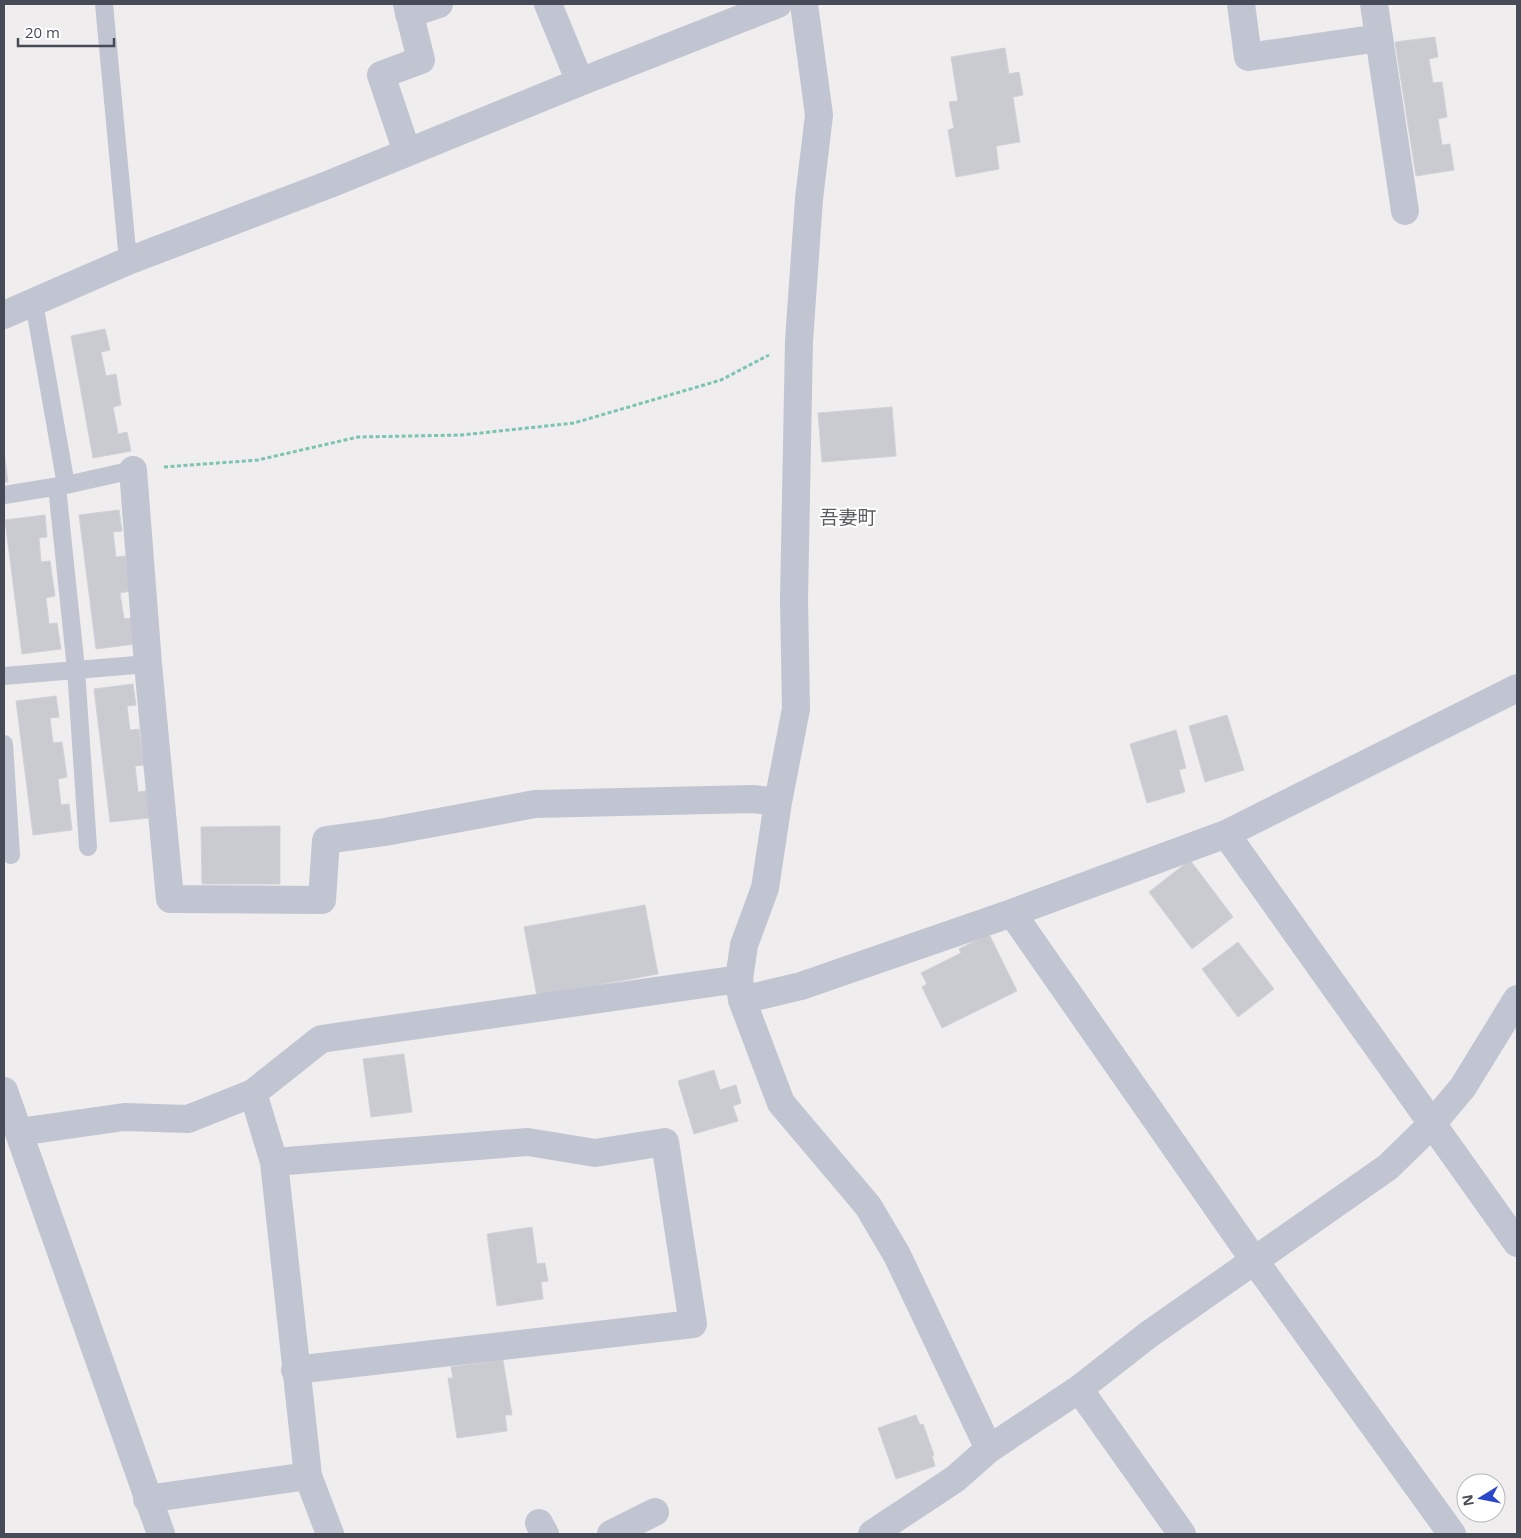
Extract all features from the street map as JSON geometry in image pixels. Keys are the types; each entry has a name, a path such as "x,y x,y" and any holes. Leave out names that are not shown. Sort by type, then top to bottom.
{"street":[{"path":"407,152 381,75 421,60 408,9 439,4"},
{"path":"548,4 580,82"},
{"path":"4,315 128,261 330,184 778,4"},
{"path":"804,4 819,115 809,199 799,341 794,600 796,709 778,802 765,888 744,945 740,990 781,1102 868,1206 897,1255 989,1449"},
{"path":"1241,4 1248,57 1379,38"},
{"path":"1374,4 1406,211"},
{"path":"133,470 148,664 170,899 322,900 326,840 385,832 535,804 752,798 778,802"},
{"path":"19,1132 124,1117 188,1119 253,1093 321,1039 740,990 801,986 1012,913 1226,834 1517,688"},
{"path":"1226,834 1517,1243"},
{"path":"1012,913 1254,1260 1452,1534"},
{"path":"872,1534 955,1478 989,1449 1079,1389 1148,1335 1388,1167 1432,1124 1462,1087 1517,999"},
{"path":"4,1091 147,1499 161,1534"},
{"path":"253,1093 274,1162 295,1370 308,1476 330,1534"},
{"path":"274,1162 528,1142 595,1154 665,1142 693,1324 295,1370"},
{"path":"1079,1389 1182,1534"},
{"path":"147,1499 308,1476"},
{"path":"611,1534 655,1512"}],"lane":[{"path":"104,4 128,261"},
{"path":"34,303 62,486 88,847"},
{"path":"4,495 62,486 133,470"},
{"path":"4,676 148,664"},
{"path":"4,744 11,855"}],"path":[{"path":"133,470 258,460 358,437 462,435 574,423 721,380 799,341"}],"building":[{"path":"1435,37 1438,57 1429,59 1433,83 1442,82 1447,117 1438,119 1442,145 1450,144 1454,170 1416,176 1395,42"},
{"path":"1005,48 1009,74 1019,72 1023,95 1013,97 1020,142 996,146 999,169 956,177 948,130 954,128 949,102 958,101 951,57"},
{"path":"105,329 110,350 101,352 106,376 116,374 121,405 113,407 118,434 127,432 131,451 93,458 71,336"},
{"path":"892,407 896,456 822,462 818,413"},
{"path":"4,452 8,482 4,482"},
{"path":"119,510 122,531 113,532 116,557 125,556 130,591 120,593 124,619 132,618 135,644 96,649 79,515"},
{"path":"45,515 47,537 39,538 41,562 50,561 55,596 46,598 49,624 57,623 61,649 22,654 5,520"},
{"path":"133,684 136,705 127,706 130,730 139,729 144,765 135,766 138,792 146,791 149,818 110,822 94,689"},
{"path":"56,696 59,717 50,718 53,743 62,742 67,777 58,779 61,805 69,804 72,830 33,835 16,701"},
{"path":"1227,715 1244,770 1205,782 1189,726"},
{"path":"1176,730 1186,768 1179,770 1185,792 1147,803 1130,744"},
{"path":"280,826 280,884 202,884 201,827"},
{"path":"1190,860 1233,917 1192,949 1149,892"},
{"path":"645,905 658,974 537,996 524,927"},
{"path":"989,934 1017,991 942,1028 922,987 927,984 921,973 961,953 959,949"},
{"path":"1238,942 1274,989 1238,1017 1202,969"},
{"path":"404,1054 412,1112 371,1117 363,1059"},
{"path":"714,1070 720,1090 736,1085 741,1103 733,1106 738,1121 694,1134 678,1081"},
{"path":"532,1227 537,1264 545,1263 548,1281 541,1282 543,1299 497,1306 487,1234"},
{"path":"503,1360 512,1415 505,1415 507,1431 457,1438 448,1378 453,1378 451,1367"},
{"path":"916,1415 920,1425 923,1424 934,1455 932,1456 935,1466 896,1479 878,1428"}],"district":[{"name":"吾妻町","path":"848,517"}]}
